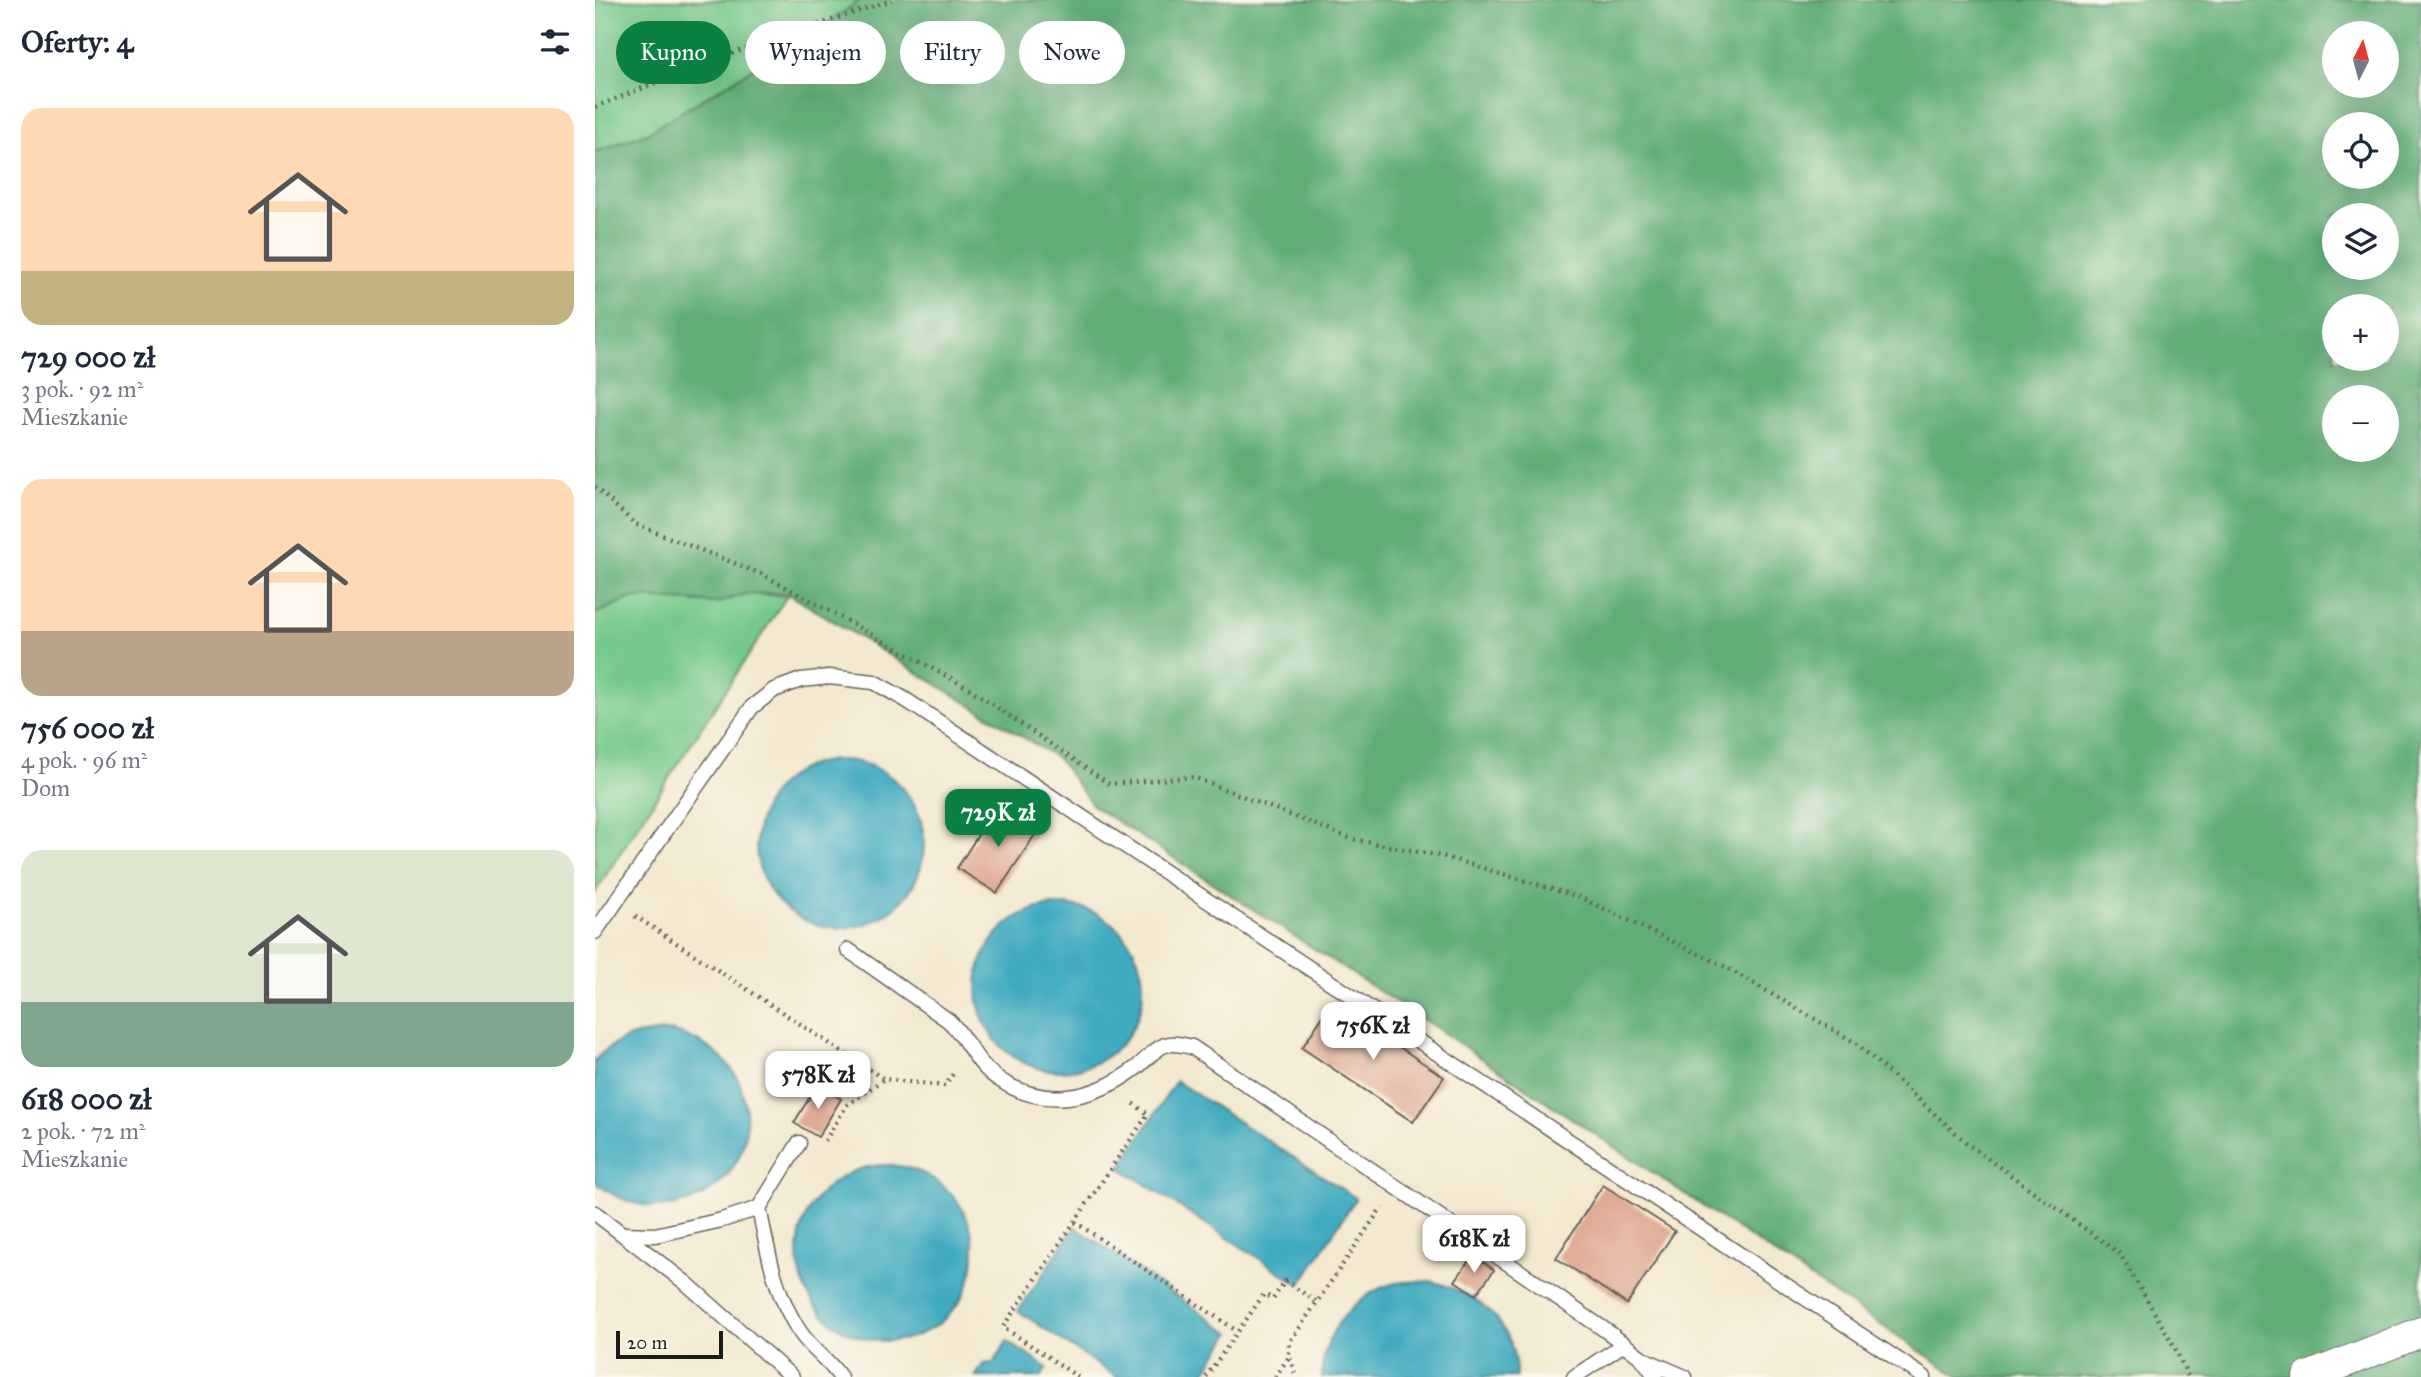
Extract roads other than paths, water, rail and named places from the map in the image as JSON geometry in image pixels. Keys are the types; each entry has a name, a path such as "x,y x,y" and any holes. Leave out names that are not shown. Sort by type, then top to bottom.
{"street":[{"path":"2308,1377 2421,1332"}],"lane":[{"path":"595,932 752,707 774,690 801,680 829,677 874,682 941,723 1924,1377"},
{"path":"848,950 949,1021 962,1033 970,1050 997,1078 1040,1096 1084,1096 1107,1086 1165,1045 1192,1047 1642,1358 1685,1377"},
{"path":"623,1234 655,1235 722,1220 759,1208 799,1143"},
{"path":"759,1208 777,1288 801,1334 834,1367 840,1377"},
{"path":"595,1213 687,1283 792,1377"},
{"path":"1574,1377 1624,1344"},
{"path":"1642,1358 1656,1377"}],"water":[{"path":"840,760 872,767 899,785 917,812 924,844 917,876 899,903 872,921 840,928 808,921 781,903 763,876 756,844 763,812 781,785 808,767"},
{"path":"1060,905 1092,911 1119,929 1137,956 1143,988 1137,1020 1119,1047 1092,1065 1060,1071 1028,1065 1001,1047 983,1020 977,988 983,956 1001,929 1028,911"},
{"path":"671,1031 687,1036 710,1049 733,1071 744,1098 746,1128 737,1161 716,1186 702,1196 686,1202 648,1206 620,1198 595,1182 595,1060 612,1046 630,1037"},
{"path":"1176,1081 1356,1198 1300,1285 1120,1168"},
{"path":"886,1165 920,1171 948,1191 968,1219 974,1253 968,1287 948,1315 920,1335 886,1341 852,1335 824,1315 804,1287 798,1253 804,1219 824,1191 852,1171"},
{"path":"1075,1227 1231,1333 1201,1377 1116,1377 1018,1311"},
{"path":"1430,1281 1464,1293 1491,1313 1510,1341 1515,1358 1516,1377 1322,1377 1327,1346 1334,1331 1354,1306 1381,1288 1396,1283"},
{"path":"1007,1341 1047,1368 1041,1377 975,1377 983,1364 994,1363"}]}
